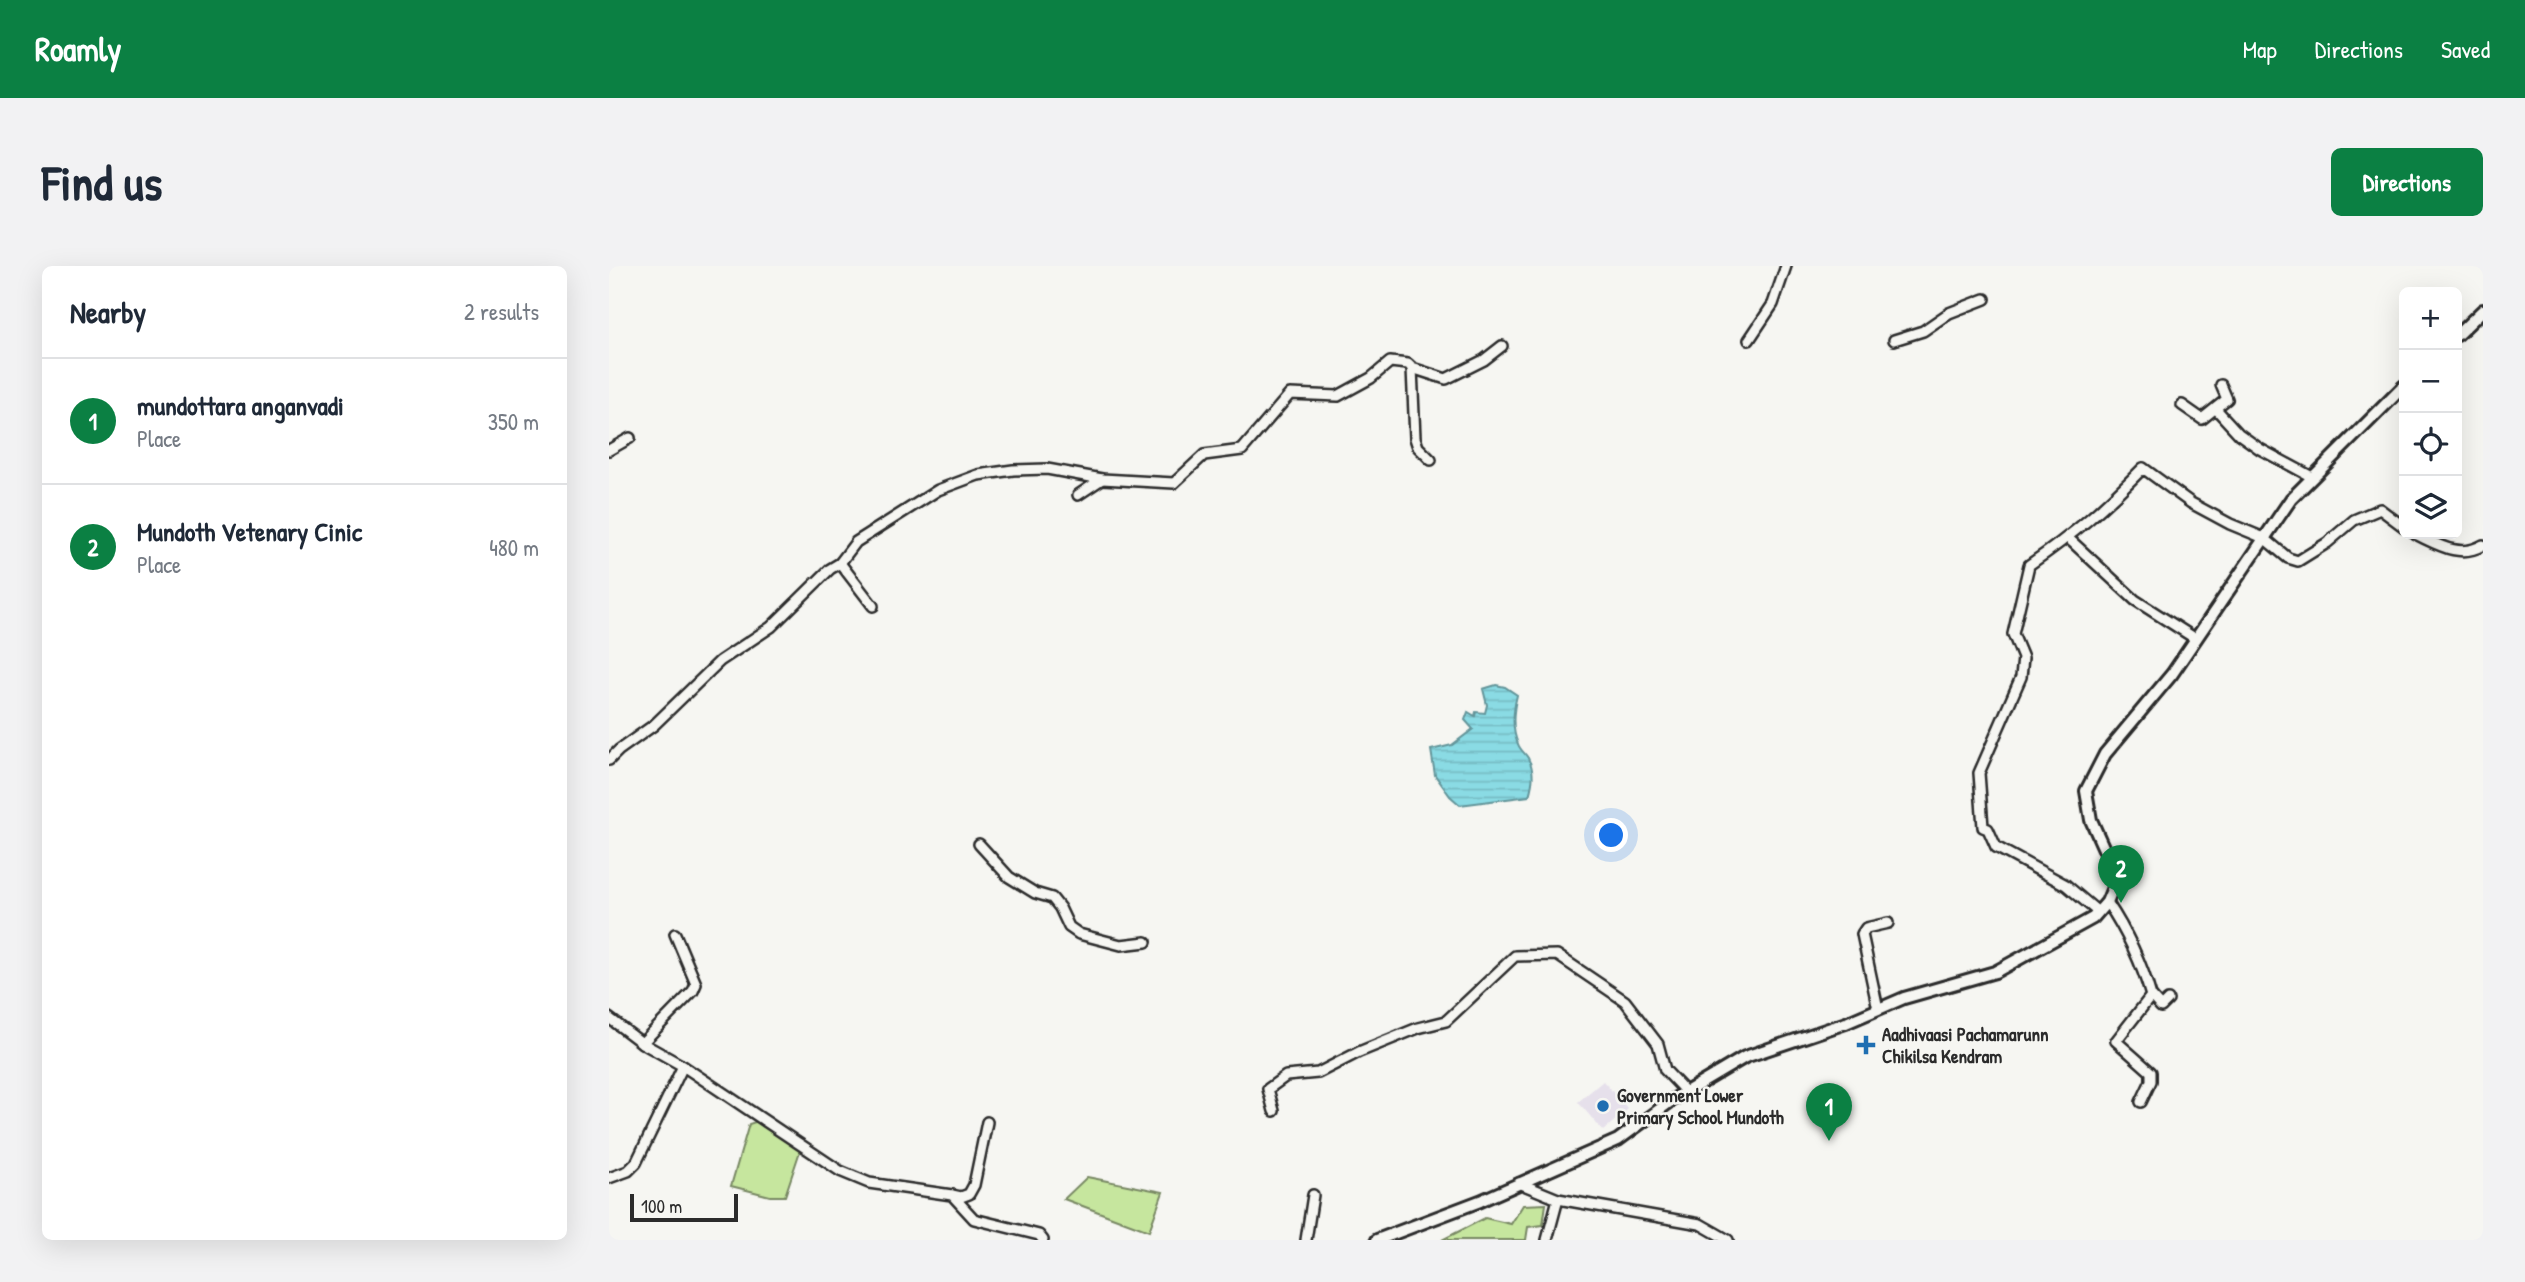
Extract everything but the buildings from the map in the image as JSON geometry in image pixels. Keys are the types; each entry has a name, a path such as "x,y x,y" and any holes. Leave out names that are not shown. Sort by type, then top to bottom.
{"main road":[{"path":"2462,330 2483,310"},
{"path":"1377,1240 1618,1140 1686,1092 1745,1057 1846,1023 1904,998 1995,972 2093,918 2107,902 2117,878 2091,820 2086,791 2105,754 2172,674 2291,499 2399,391"}],"street":[{"path":"1749,340 1773,304 1786,266"},
{"path":"1894,340 1923,331 1949,313 1985,299"},
{"path":"609,760 654,725 720,662 771,627 830,569 840,563 856,542 938,491 978,475 1013,470 1047,469 1102,478 1174,483 1204,455 1242,450 1290,394 1338,396 1371,378 1390,362 1408,364 1412,368 1446,379 1502,346"},
{"path":"1412,368 1415,439 1418,447 1431,460"},
{"path":"2182,405 2202,419 2227,399 2221,385"},
{"path":"2216,409 2239,435 2312,477"},
{"path":"609,450 630,438"},
{"path":"2098,912 2066,885 1996,847 1988,829 1983,827 1979,773 2021,677 2024,658 2013,634 2029,565 2068,538 2104,508 2143,468 2207,512 2264,538 2288,558 2298,561 2327,544 2354,520 2380,509 2399,523"},
{"path":"1078,495 1102,478"},
{"path":"2068,538 2135,600 2196,639"},
{"path":"2426,539 2455,552 2483,545"},
{"path":"840,563 873,606"},
{"path":"979,844 1010,877 1035,893 1052,898 1069,927 1079,934 1121,945 1146,942"},
{"path":"2107,902 2129,936 2143,967 2151,996 2161,1007 2168,1000"},
{"path":"1878,1009 1862,934 1866,928 1888,923"},
{"path":"642,1043 696,984 675,934"},
{"path":"1274,1111 1268,1088 1286,1076 1318,1073 1359,1052 1418,1028 1446,1021 1515,956 1557,956 1625,1001 1658,1044 1665,1070 1686,1092"},
{"path":"2141,1102 2151,1080 2151,1072 2116,1041 2151,996"},
{"path":"609,1018 642,1043 683,1066 840,1171 869,1183 961,1197 969,1194 974,1185 987,1122"},
{"path":"609,1178 628,1171 636,1163 683,1066"},
{"path":"1519,1183 1558,1199 1700,1224 1728,1240"},
{"path":"951,1195 974,1219 1039,1235 1043,1240"},
{"path":"1306,1240 1313,1195"},
{"path":"1547,1240 1558,1199"}],"shaded area":[{"name":"Government Lower Primary School Mundoth","path":"1603,1081 1628,1109 1603,1131 1578,1102"}],"green space":[{"path":"761,1120 801,1148 785,1196 770,1196 731,1186 749,1124"},
{"path":"1087,1177 1163,1192 1149,1231 1064,1199"},
{"path":"1546,1204 1543,1225 1528,1227 1526,1240 1442,1240 1485,1218 1511,1224 1523,1205"}],"water":[{"path":"1496,685 1517,695 1514,726 1519,746 1532,767 1529,796 1460,805 1435,775 1431,750 1452,745 1473,729 1465,720 1468,712 1475,716 1476,712 1485,713 1487,705 1483,689"}],"place":[{"name":"Mundoth Vetenary Cinic","path":"2121,903"},
{"name":"Aadhivaasi Pachamarunn Chikilsa Kendram","path":"1866,1045"},
{"name":"Government Lower Primary School Mundoth","path":"1603,1106"},
{"name":"mundottara anganvadi","path":"1829,1141"}]}
